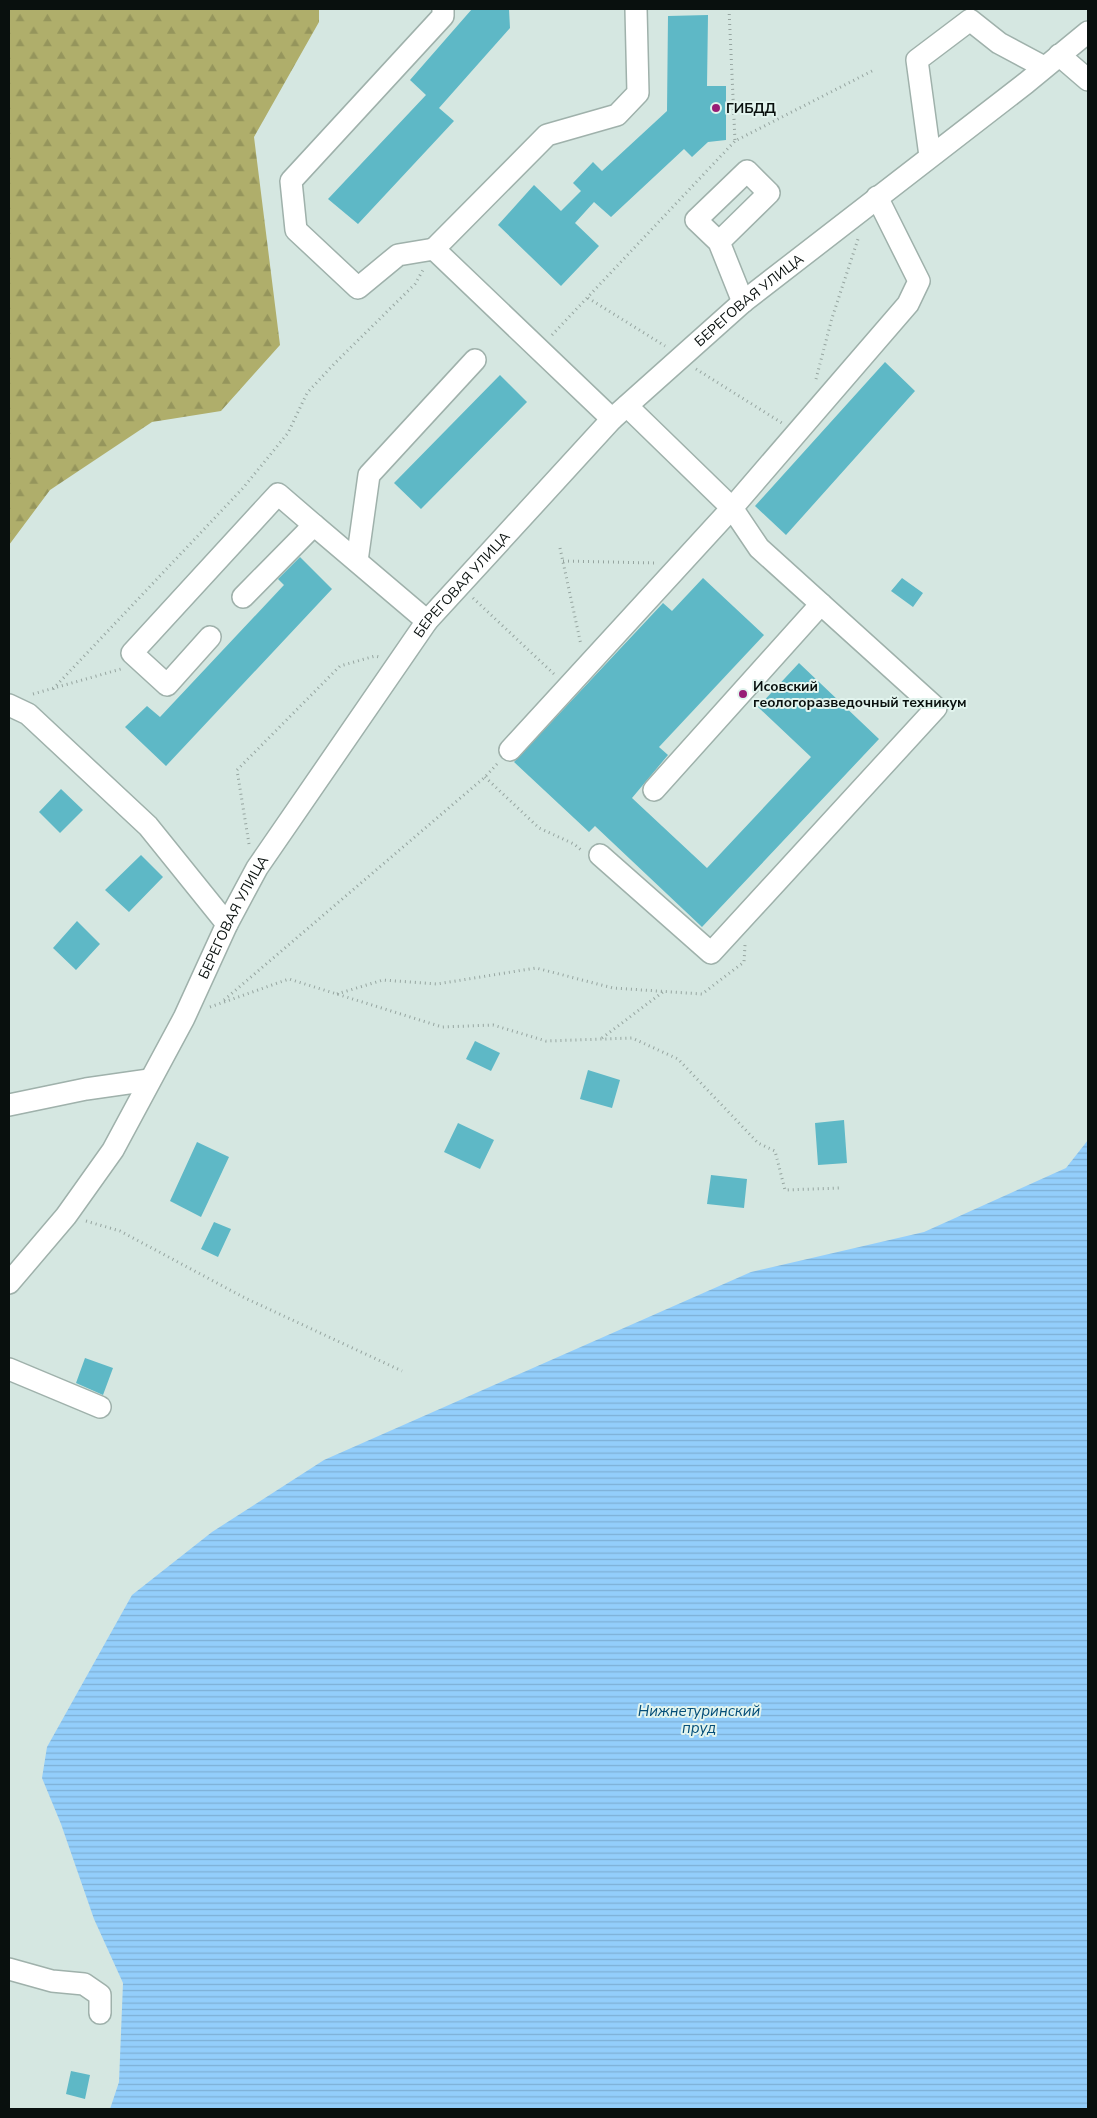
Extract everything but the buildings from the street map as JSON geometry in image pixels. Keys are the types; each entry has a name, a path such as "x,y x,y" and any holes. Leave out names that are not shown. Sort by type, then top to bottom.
{"street":[{"path":"443,9 443,16 290,181 296,230 358,288 398,255 434,249 547,135 617,115 638,93 636,9"},
{"path":"930,156 917,60 970,20 999,43 1052,61 1088,80"},
{"name":"БЕРЕГОВАЯ УЛИЦА","path":"9,1283 66,1216 112,1150 184,1018 227,924 254,874 427,621 620,412 743,302 1088,32"},
{"path":"510,750 732,508 908,304 918,281 877,196"},
{"path":"719,242 743,302"},
{"path":"434,249 539,349 620,412 732,508 759,548 936,708 711,953 600,855"},
{"path":"357,561 369,475 475,360"},
{"path":"210,637 167,685 132,653 278,494 427,621"},
{"path":"244,598 314,525"},
{"path":"654,790 821,604"},
{"path":"18,701 28,714 148,826 227,924"},
{"path":"9,1105 86,1088 149,1080"},
{"path":"9,1369 100,1407"},
{"path":"9,1969 52,1981 84,1984 100,1995 100,2013"}],"path":[{"path":"729,9 735,141"},
{"path":"539,349 735,141 872,71"},
{"path":"815,381 832,318 858,238"},
{"path":"53,689 243,488 288,432 307,393 416,284 434,249"},
{"path":"560,548 585,667"},
{"path":"563,561 681,563"},
{"path":"254,874 238,770 340,666 375,656 398,663"},
{"path":"18,701 142,662"},
{"path":"222,1002 485,777 510,750"},
{"path":"485,777 539,828 574,844 588,856 600,855"},
{"path":"336,994 383,980 437,984 536,968 613,988 702,994 744,962 746,915"},
{"path":"184,1018 222,1002 289,979 442,1027 493,1025 546,1040 632,1038 678,1059 758,1143 775,1151 785,1190 840,1188"},
{"path":"601,1039 663,991"},
{"path":"66,1216 120,1231 245,1298 402,1371"}],"green space":[{"path":"9,9 319,9 319,22 254,137 280,345 221,411 152,422 50,490 9,545"}],"water":[{"name":"Нижнетуринский пруд","path":"1088,1140 1088,2109 110,2109 119,2082 123,1983 94,1919 61,1824 42,1778 47,1747 132,1595 212,1532 324,1460 751,1272 924,1232 1066,1168"}],"place":[{"name":"ГИБДД","path":"716,108"},
{"name":"Исовский геологоразведочный техникум","path":"743,694"}]}
